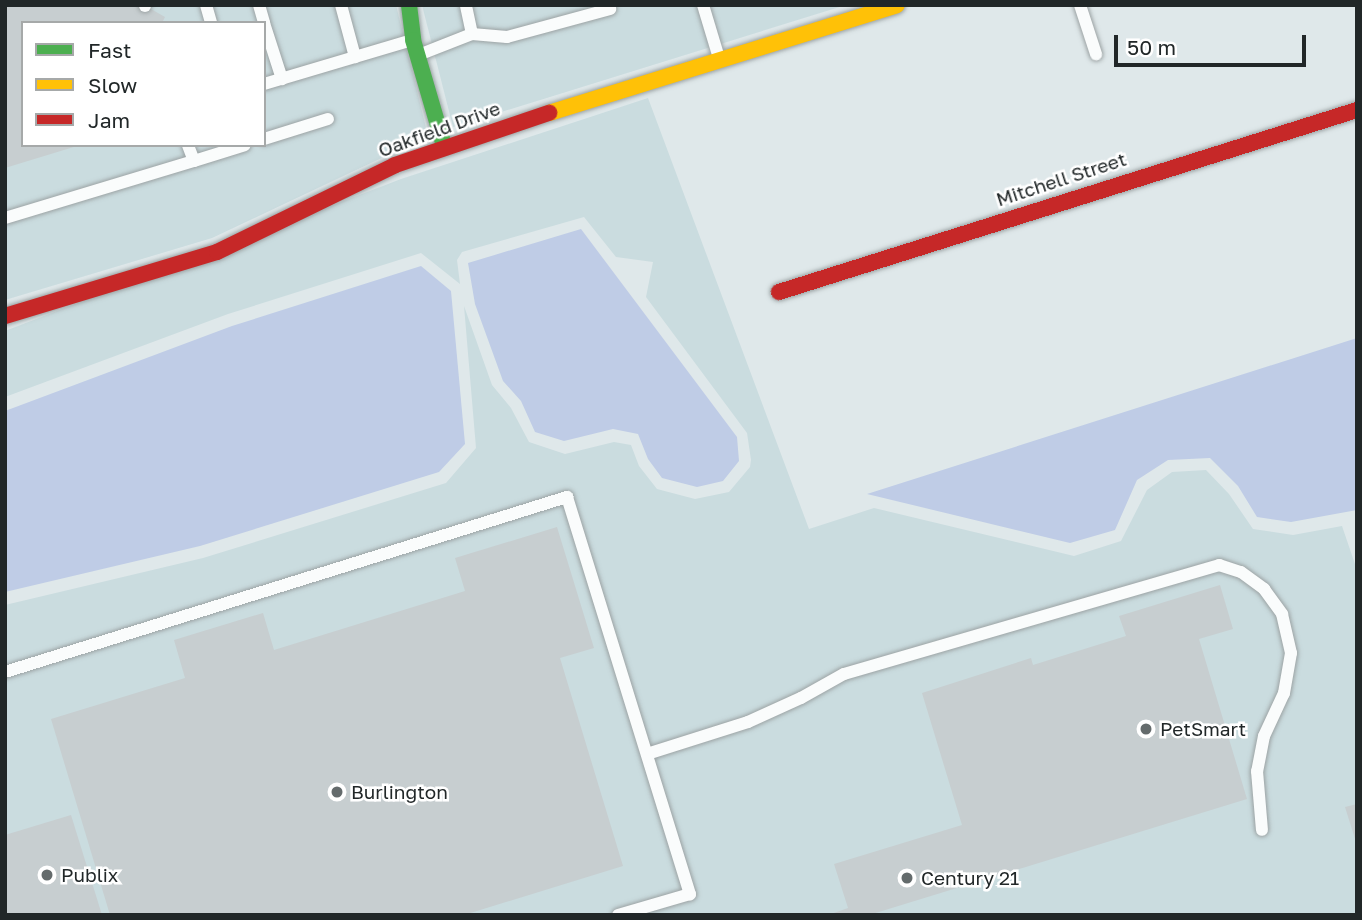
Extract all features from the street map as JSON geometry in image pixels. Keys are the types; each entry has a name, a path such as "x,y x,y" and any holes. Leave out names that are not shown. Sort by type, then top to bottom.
{"street":[{"path":"409,5 415,48 444,146"},
{"name":"Oakfield Drive","path":"5,316 217,252 396,165 444,146 719,60 829,21 897,5"},
{"name":"Mitchell Street","path":"779,292 1357,110"}],"lane":[{"path":"341,5 355,57"},
{"path":"466,5 472,34"},
{"path":"703,5 719,60"},
{"path":"1080,5 1096,54"},
{"path":"266,83 355,57 415,48 472,34 507,37 610,9"},
{"path":"266,29 282,79"},
{"path":"266,138 328,119"},
{"path":"189,147 194,161"},
{"path":"5,218 238,147"},
{"path":"5,672 567,497 690,894 618,915"},
{"path":"647,754 748,722 801,698 844,674 1219,565 1241,572 1264,589 1282,614 1291,653 1284,692 1264,736 1257,771 1262,830"}],"shaded area":[{"path":"5,5 396,5 428,136 212,238 5,300"},
{"path":"422,5 846,5 453,127"},
{"path":"648,98 809,529 874,508 1074,556 1121,541 1147,490 1172,472 1206,470 1229,494 1253,529 1293,535 1342,526 1357,570 1357,915 5,915 5,605 203,558 446,483 476,448 464,306 492,385 511,408 529,442 565,454 614,442 631,445 639,466 657,489 695,499 729,492 750,467 751,460 747,433 646,297 653,262 616,257 584,217 462,252 457,260 460,284 421,253 228,314 5,397 5,331 401,179"}],"water":[{"path":"581,229 737,437 739,461 723,481 697,487 662,478 648,459 638,434 613,429 564,441 535,432 521,401 503,381 475,304 468,263"},
{"path":"421,266 451,291 465,444 439,472 200,546 5,592 5,411 232,326"},
{"path":"1357,338 1357,510 1291,522 1257,517 1238,486 1210,458 1168,460 1137,480 1115,530 1070,543 867,494"}],"building":[{"path":"5,5 144,5 165,17 163,21 21,21 21,147 74,147 5,168"},
{"name":"Burlington","path":"557,527 594,648 560,658 623,866 464,915 110,915 51,719 185,678 174,640 263,613 274,650 465,591 455,558"},
{"path":"1220,585 1233,629 1199,639 1247,799 869,915 828,915 848,908 834,864 962,825 922,693 1031,658 1033,665 1126,636 1119,616"},
{"path":"1357,804 1357,842 1356,842 1345,807"},
{"name":"Publix","path":"71,815 102,915 5,915 5,835"}],"traffic: fast":[{"path":"409,5 413,40 444,146"}],"traffic: slow":[{"path":"549,113 897,5"}],"traffic: jam":[{"path":"779,292 1357,110"},
{"path":"5,316 217,252 395,165 549,113"}],"place":[{"name":"PetSmart","path":"1146,729"},
{"name":"Burlington","path":"337,792"},
{"name":"Publix","path":"47,875"},
{"name":"Century 21","path":"907,878"}]}
